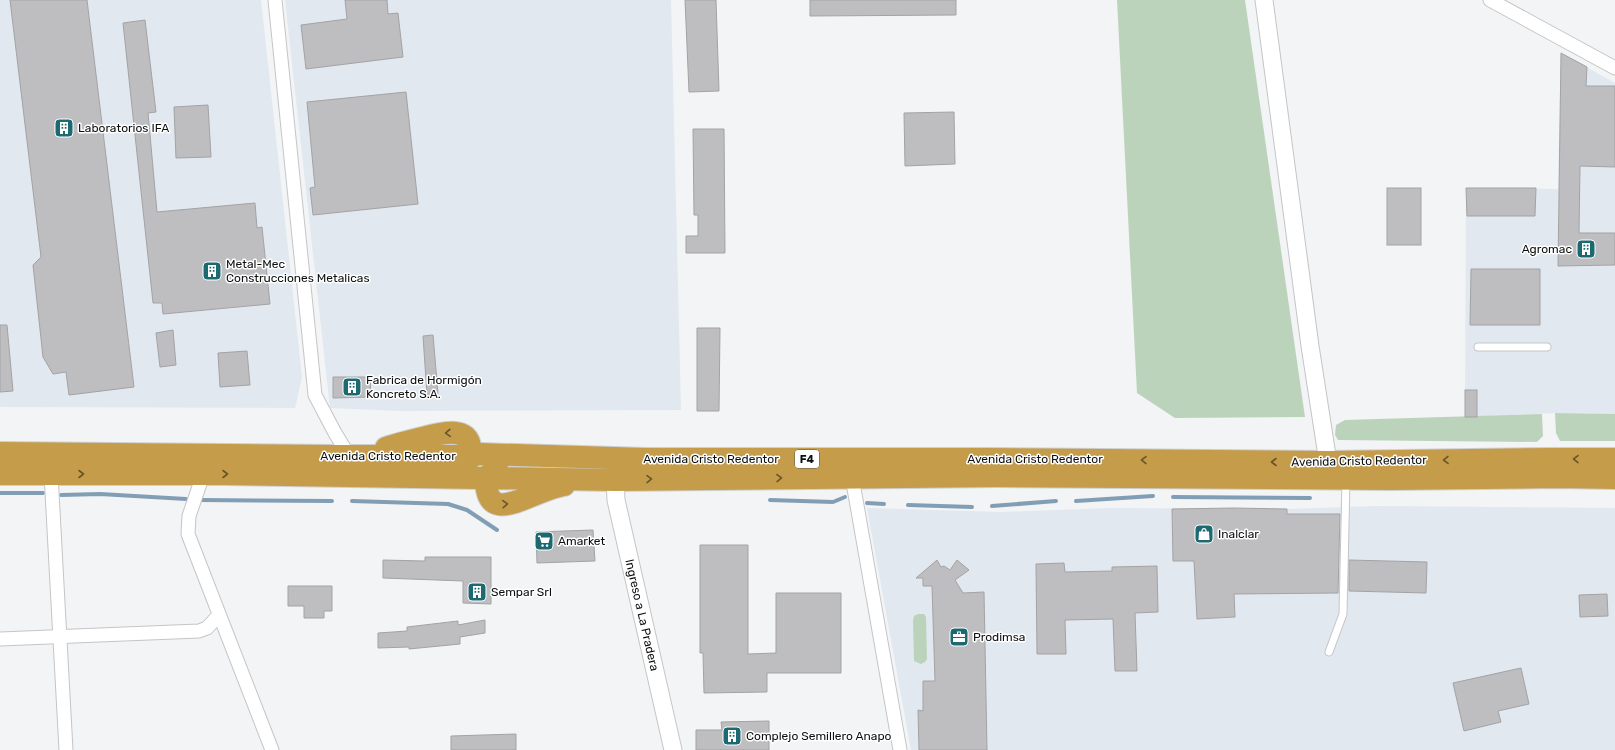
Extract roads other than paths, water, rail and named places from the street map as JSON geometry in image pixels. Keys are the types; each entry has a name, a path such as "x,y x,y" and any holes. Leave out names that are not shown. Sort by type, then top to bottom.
{"highway":[{"name":"Avenida Cristo Redentor","path":"0,453 357,456 446,432 457,433 465,437 470,446 470,456 480,454 645,460 986,459 1328,462 1615,459"},
{"path":"341,476 390,470 462,469 468,463 470,456"},
{"path":"486,478 493,471 507,467 608,466 645,460"},
{"name":"Avenida Cristo Redentor","path":"0,474 486,478 486,490 490,498 496,504 504,505 512,504 552,488 584,479 615,480 999,476 1615,478"}],"street":[{"path":"275,0 315,395 335,433 357,456"},
{"path":"1264,0 1310,346 1328,462"},
{"path":"1490,0 1615,68"},
{"path":"51,474 66,750"},
{"path":"203,475 188,516 188,530 219,615 272,750"},
{"path":"852,477 900,750"},
{"name":"Ingreso a La Pradera","path":"615,480 616,500 673,750"},
{"path":"0,639 199,631 207,628 219,615"}],"lane":[{"path":"1478,347 1547,348"},
{"path":"1330,652 1343,614 1346,478"}],"waterway":[{"path":"0,493 43,493"},
{"path":"61,495 100,494 186,499"},
{"path":"1076,501 1153,496"},
{"path":"770,500 833,502 845,497"},
{"path":"1173,497 1310,498"},
{"path":"200,500 332,501"},
{"path":"352,501 448,504 467,510 497,530"},
{"path":"992,506 1056,501"},
{"path":"867,503 884,504"},
{"path":"908,505 972,507"}],"place":[{"name":"Laboratorios IFA","path":"64,128"},
{"name":"Agromac","path":"1586,249"},
{"name":"Metal-Mec Construcciones Metalicas","path":"212,271"},
{"name":"Fabrica de Hormigón Koncreto S.A.","path":"352,387"},
{"name":"Inalclar","path":"1204,534"},
{"name":"Amarket","path":"544,541"},
{"name":"Sempar Srl","path":"477,592"},
{"name":"Prodimsa","path":"959,637"},
{"name":"Complejo Semillero Anapo","path":"732,736"}]}
